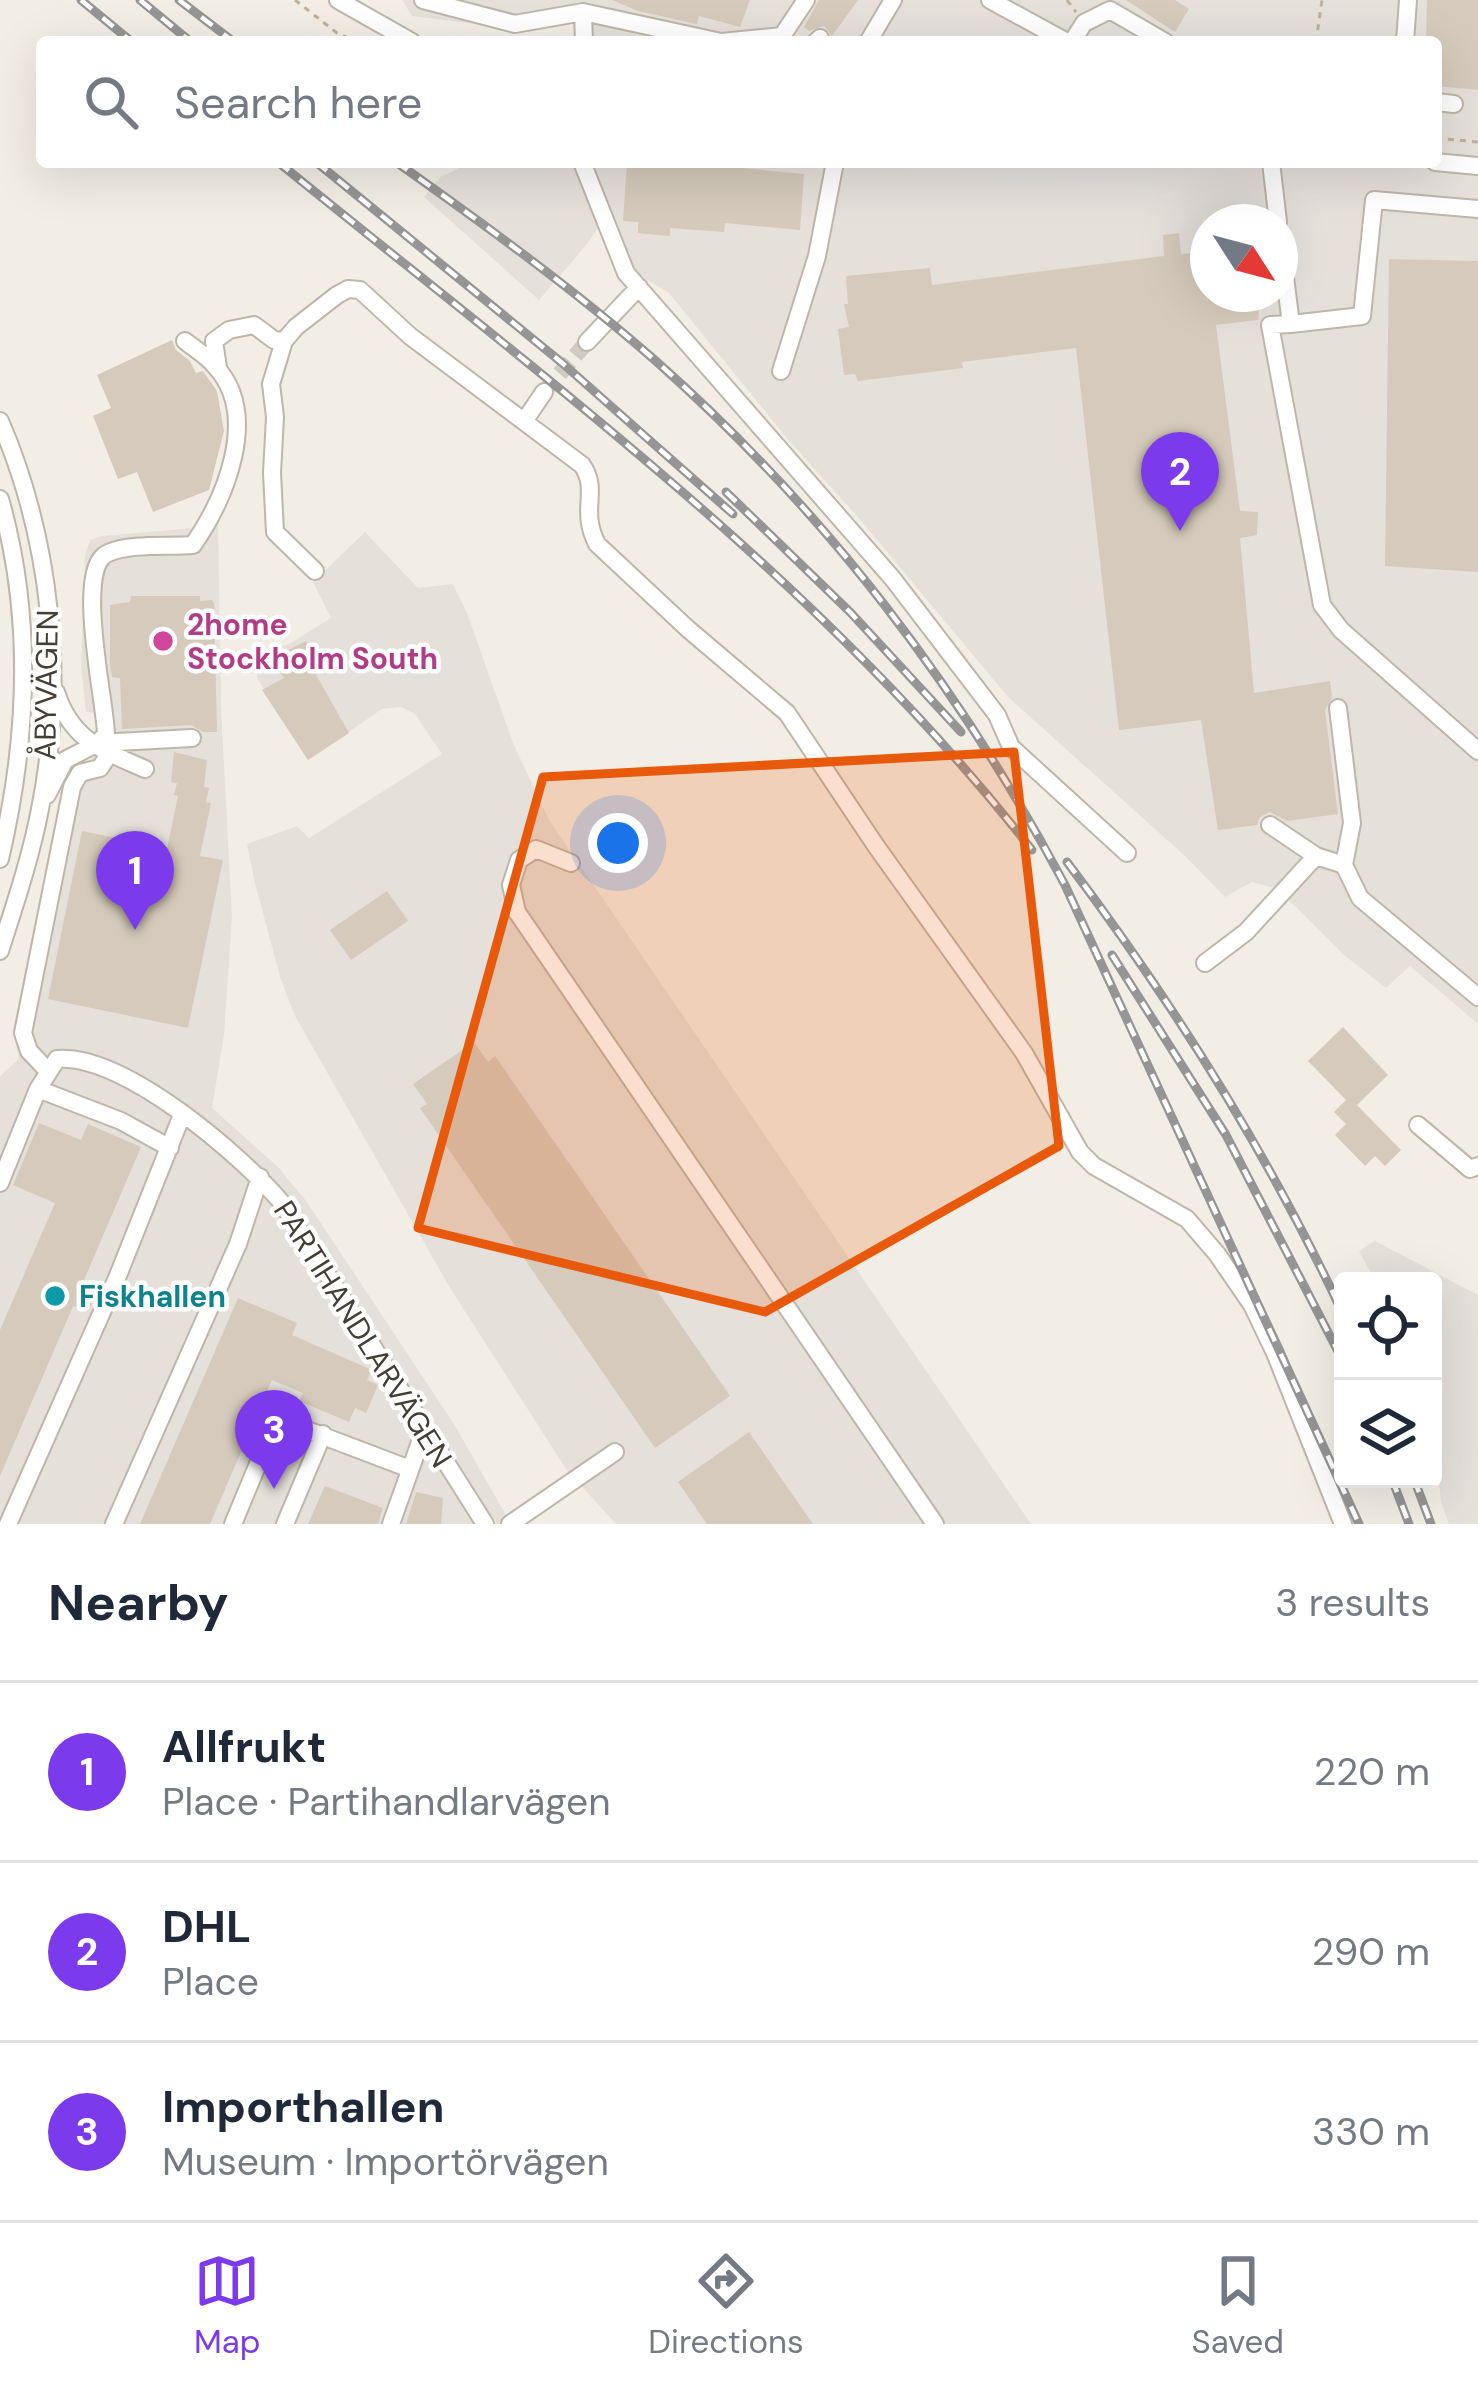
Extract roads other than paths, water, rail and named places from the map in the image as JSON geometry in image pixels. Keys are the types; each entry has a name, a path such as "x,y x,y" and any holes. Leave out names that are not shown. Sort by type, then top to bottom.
{"street":[{"path":"338,0 401,36"},
{"path":"422,0 514,24 583,12 693,36"},
{"path":"790,36 806,0"},
{"path":"871,36 892,0"},
{"path":"1405,36 1408,0"},
{"path":"1002,3 1059,36"},
{"path":"1074,36 1084,23 1110,10 1156,36"},
{"path":"583,12 584,36"},
{"path":"1442,163 1478,166"},
{"path":"584,168 626,272 879,562 984,695 1011,747 1126,854"},
{"path":"782,371 817,256 834,168"},
{"path":"1272,168 1276,204"},
{"path":"1478,209 1374,200 1362,316 1270,326 1322,605 1342,630 1478,752"},
{"path":"587,342 638,287"},
{"path":"315,571 275,532 271,384 284,341 296,326 337,295 360,290 410,336 587,471 588,526 608,559 787,712 1024,1053 1080,1152 1094,1166 1186,1219 1252,1305 1343,1524"},
{"path":"1289,312 1291,324"},
{"path":"218,368 214,341 230,330 254,325 274,340 284,341"},
{"path":"185,341 218,368"},
{"name":"ÅBYVÄGEN","path":"104,748 93,622 95,564 107,553 193,545 229,482 236,422 232,397 218,368"},
{"path":"525,420 544,392"},
{"name":"ÅBYVÄGEN","path":"0,421 37,540 46,587 51,674 41,806 0,950"},
{"name":"ÅBYVÄGEN","path":"0,499 14,557 25,653 21,745 0,859"},
{"path":"51,674 68,723 145,770"},
{"path":"1338,708 1352,823 1344,865 1360,898 1478,997"},
{"path":"41,806 65,760 104,748 192,738"},
{"path":"0,1183 47,1070 29,1051 23,1033 72,787 80,773 100,768 104,748"},
{"path":"1270,825 1316,856 1344,865"},
{"path":"571,863 536,850 519,860 511,885 517,912 935,1524"},
{"path":"1205,963 1246,932 1316,856"},
{"name":"PARTIHANDLARVÄGEN","path":"47,1070 57,1059 82,1060 156,1095 260,1177 323,1264 485,1524"},
{"path":"38,1090 122,1121 170,1148"},
{"path":"8,1524 182,1115"},
{"path":"1418,1125 1470,1169 1478,1166"},
{"path":"114,1524 238,1244 260,1177"},
{"path":"232,1524 276,1426 286,1422 410,1469"},
{"path":"391,1524 424,1431"},
{"path":"285,1524 323,1435"},
{"path":"510,1524 615,1452"}],"tunnel":[{"path":"544,392 587,342"}],"railway":[{"path":"81,0 125,36"},
{"path":"140,0 184,36"},
{"path":"179,0 226,36"},
{"path":"285,168 577,403 770,570 950,752 1032,850"},
{"path":"323,168 561,362 733,514"},
{"path":"404,168 594,309 719,420 833,541 934,671 1024,811 1065,885 1359,1524"},
{"path":"726,492 850,612 961,732"},
{"path":"1067,862 1217,1081 1334,1295"},
{"path":"1112,955 1226,1135 1334,1344"},
{"path":"1395,1488 1409,1524"},
{"path":"1417,1488 1431,1524"}],"place":[{"name":"DHL","path":"1180,531"},
{"name":"2home Stockholm South","path":"163,641"},
{"name":"Allfrukt","path":"135,930"},
{"name":"Fiskhallen","path":"55,1296"},
{"name":"Importhallen","path":"274,1489"}]}
